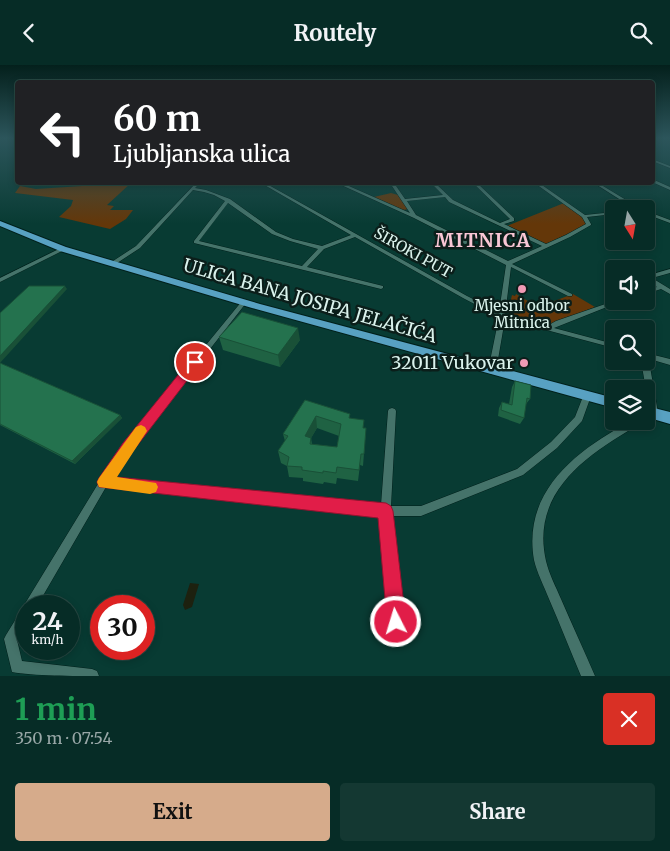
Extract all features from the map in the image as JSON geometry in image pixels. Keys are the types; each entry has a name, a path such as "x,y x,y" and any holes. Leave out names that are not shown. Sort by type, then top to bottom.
{"main road":[{"name":"ULICA BANA JOSIPA JELAČIĆA","path":"0,223 63,249 112,264 335,329 605,401"},
{"path":"655,415 670,418"}],"street":[{"path":"657,167 670,167"},
{"path":"655,181 669,188"},
{"path":"112,264 138,247 196,185"},
{"name":"ŠIROKI PUT","path":"267,185 502,316 605,344"},
{"path":"344,185 416,217 570,295"},
{"path":"393,185 416,217"},
{"path":"435,185 446,196 463,207 546,246"},
{"path":"477,185 512,217 512,220 501,224"},
{"path":"509,263 587,226 589,221 540,185"},
{"path":"599,185 625,200"},
{"path":"193,189 212,192 228,200 280,236 322,248"},
{"path":"404,200 446,196"},
{"path":"228,200 196,242 382,287"},
{"path":"220,211 230,207 238,207"},
{"path":"584,216 605,214"},
{"path":"655,216 670,222"},
{"path":"303,268 322,248 355,235"},
{"path":"0,280 63,249"},
{"path":"492,371 509,263"},
{"path":"670,271 647,278 670,291"},
{"path":"655,289 662,287"},
{"path":"37,595 104,482 128,447 244,302"},
{"path":"549,328 605,306"},
{"path":"655,358 670,362"},
{"path":"104,482 386,511 421,511 520,472 554,445 579,419 587,396"},
{"path":"392,411 386,511 398,641"},
{"path":"588,676 540,561 537,538 539,518 547,499 568,470 610,437 623,430"},
{"path":"15,631 10,639 15,659"},
{"path":"15,660 17,667 92,676"}],"shaded area":[{"path":"129,185 107,205 114,206 110,210 133,210 126,219 110,229 59,217 71,206 73,200 15,193 20,186 36,189"},
{"path":"391,193 398,195 408,209 403,210 374,197"},
{"path":"564,203 584,218 587,224 546,244 507,226"},
{"path":"516,294 538,307 573,294 595,307 548,325 510,314 508,312 512,295 515,296"},
{"path":"190,583 199,584 192,607 185,610 183,605"}],"building":[{"path":"29,286 65,286 0,356 0,313"},
{"path":"242,312 298,328 278,355 219,337"},
{"path":"0,363 120,415 72,461 0,424"},
{"path":"515,381 531,385 530,399 527,398 524,418 501,410 502,402 512,405"},
{"path":"305,400 350,414 349,418 364,420 363,428 366,428 364,454 361,454 359,470 337,467 336,473 323,471 323,473 302,470 302,467 287,466 289,457 278,451 288,436 283,434","holes":["316,416 341,424 337,447 310,444 311,438 305,436"]}],"slow traffic":[{"path":"141,431 104,482 150,487"}],"place":[{"name":"Mjesni odbor Mitnica","path":"522,289"},
{"name":"32011 Vukovar","path":"524,363"}],"district":[{"name":"MITNICA","path":"483,240"}],"route":[{"path":"195,362 128,447 104,482 386,511 396,622"}]}
